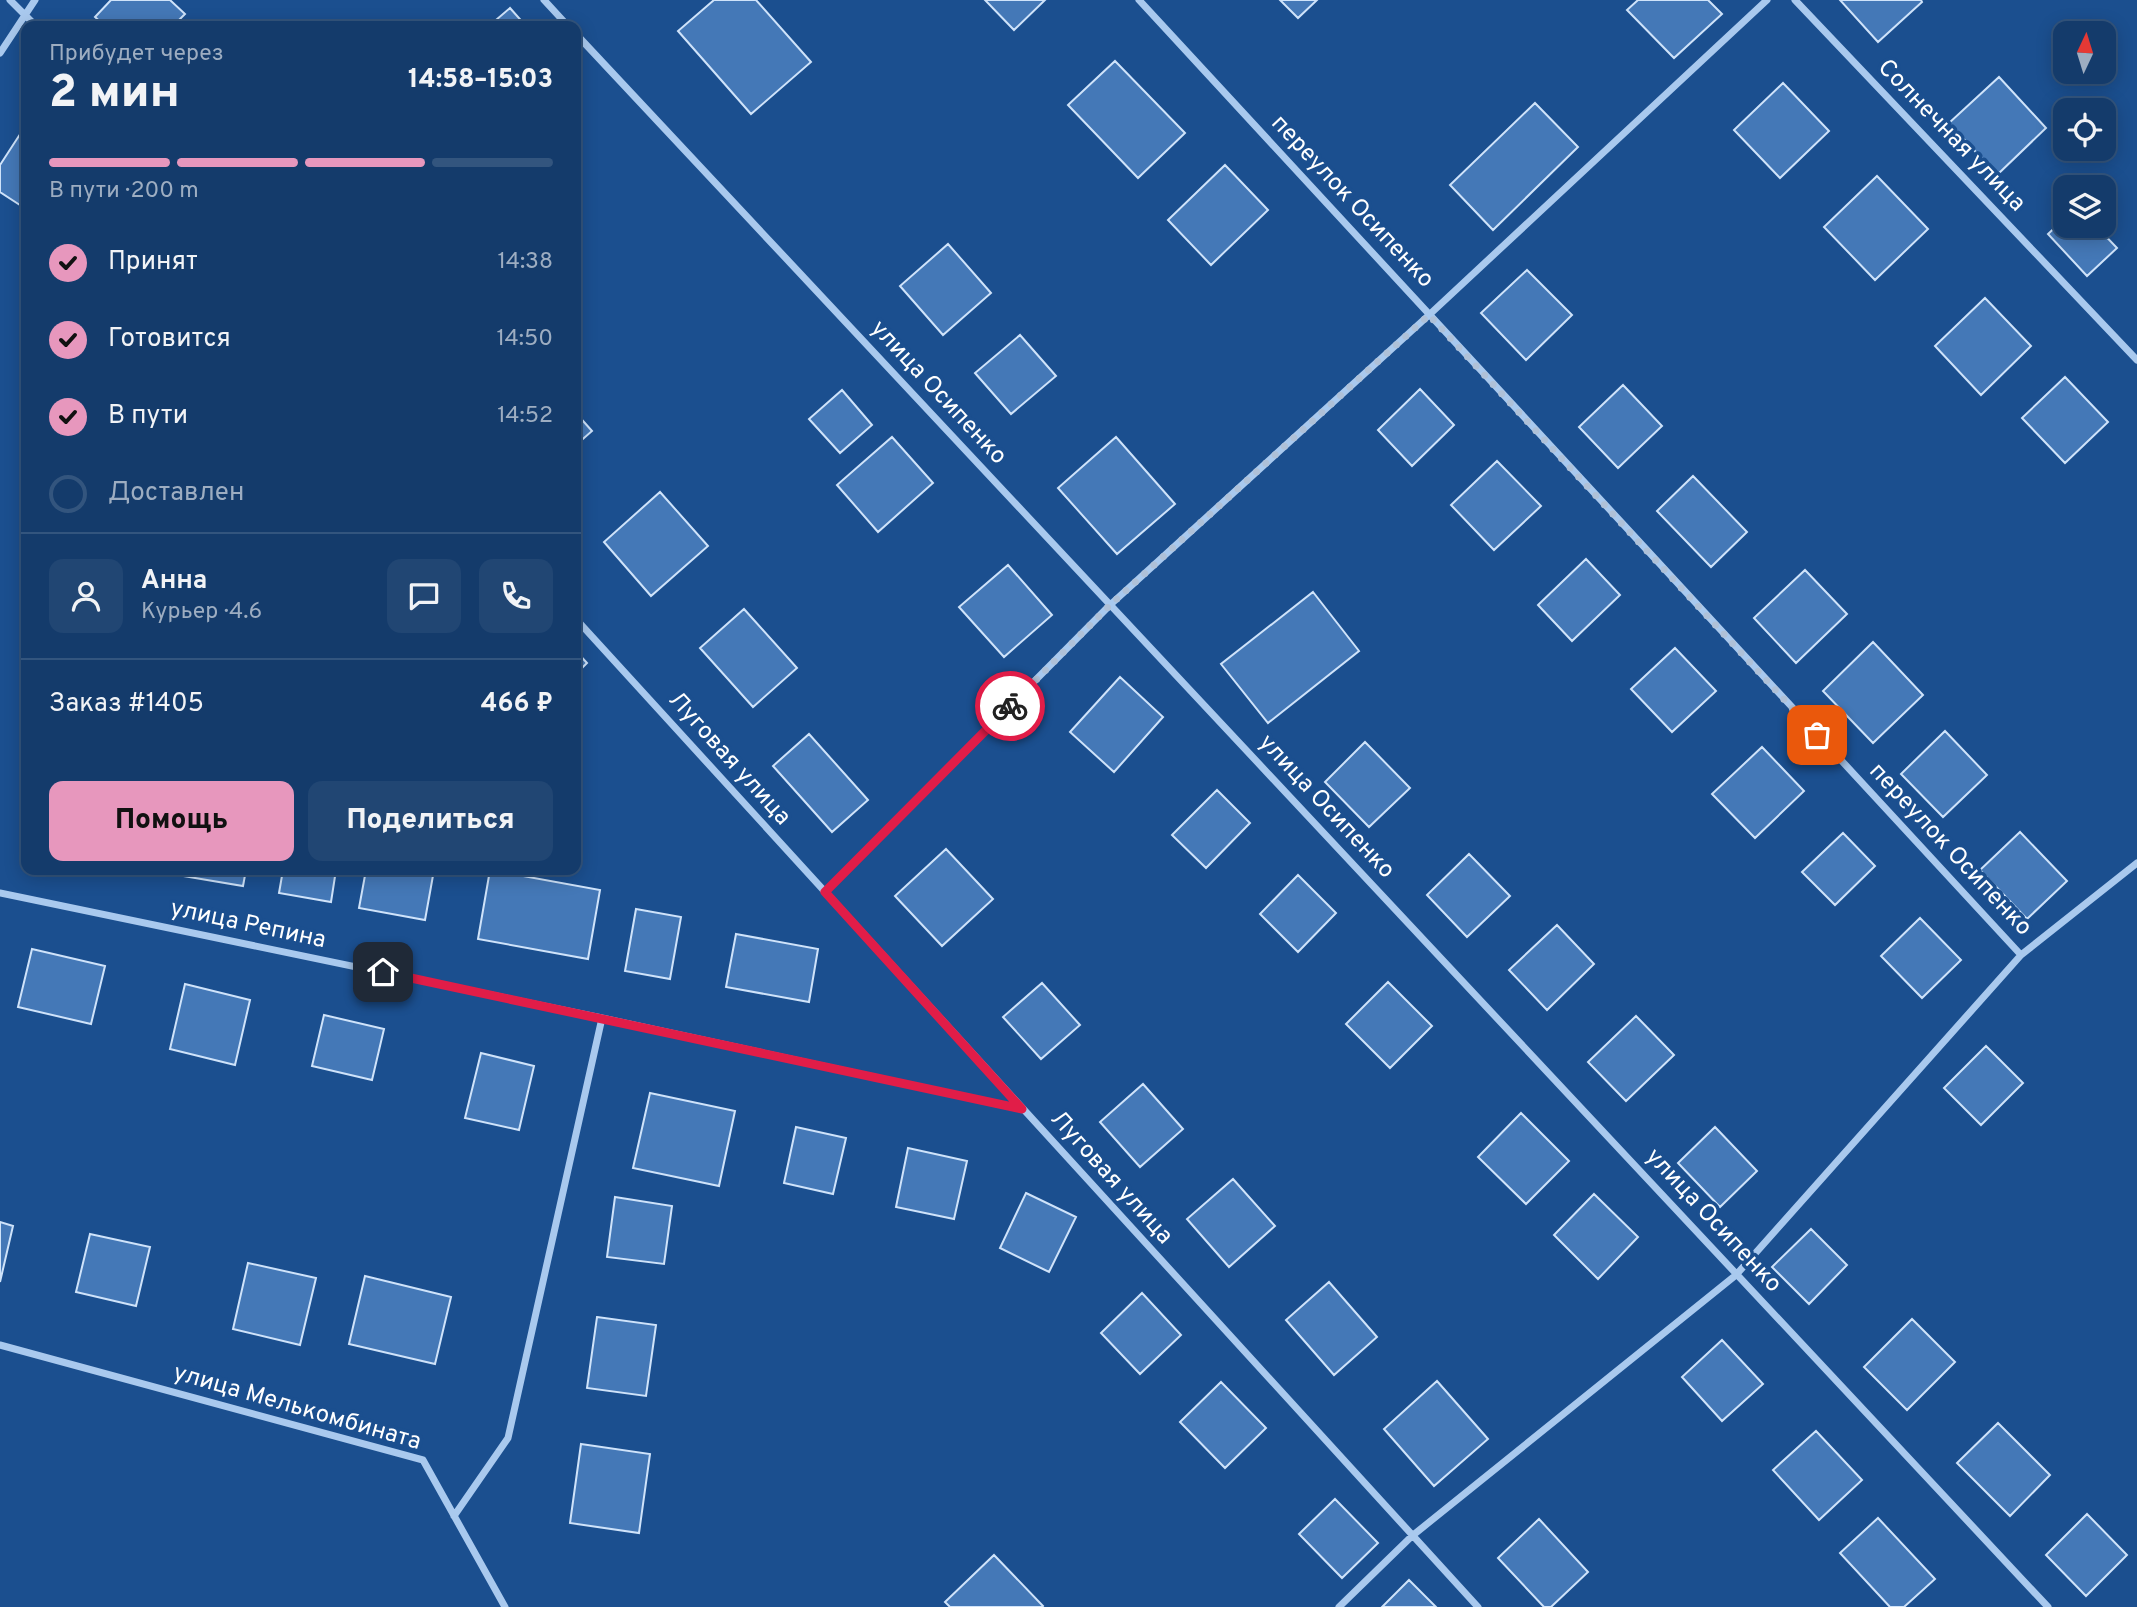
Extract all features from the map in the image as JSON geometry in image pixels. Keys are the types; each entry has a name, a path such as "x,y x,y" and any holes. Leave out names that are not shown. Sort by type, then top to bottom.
{"street":[{"path":"10,0 31,21"},
{"path":"21,21 35,0"},
{"path":"544,0 563,21"},
{"name":"переулок Осипенко","path":"1139,0 2021,955"},
{"path":"825,892 1110,605 1429,315 1767,0"},
{"name":"Солнечная улица","path":"1795,0 2137,360"},
{"path":"0,53 21,21"},
{"name":"улица Осипенко","path":"581,39 2048,1607"},
{"name":"Луговая улица","path":"581,624 1478,1607"},
{"path":"1339,1607 1412,1536 1737,1275 2021,955 2137,863"},
{"name":"улица Репина","path":"0,893 602,1018 1022,1109"},
{"path":"454,1516 508,1438 602,1018"},
{"name":"улица Мелькомбината","path":"0,1345 423,1460 505,1607"}],"building":[{"path":"111,0 170,0 185,14 178,21 99,21 95,17"},
{"path":"714,0 756,0 811,62 751,114 678,31"},
{"path":"985,0 1045,0 1014,30"},
{"path":"1280,0 1317,0 1298,18"},
{"path":"1638,0 1708,0 1722,14 1674,58 1627,10"},
{"path":"1840,0 1921,0 1922,2 1878,42"},
{"path":"510,8 522,21 495,21"},
{"path":"1115,61 1185,133 1138,178 1068,105"},
{"path":"1999,77 2046,128 1997,175 1949,123"},
{"path":"1783,83 1829,131 1780,178 1734,130"},
{"path":"1535,103 1578,147 1493,230 1450,185"},
{"path":"21,133 21,206 0,192 0,165"},
{"path":"1225,165 1268,210 1211,265 1168,220"},
{"path":"1877,176 1928,229 1875,280 1824,227"},
{"path":"2053,229 2053,238 2107,238 2117,248 2087,276 2048,234"},
{"path":"948,244 991,293 943,335 900,286"},
{"path":"1527,270 1572,315 1526,360 1481,313"},
{"path":"1985,298 2031,346 1981,395 1935,346"},
{"path":"1020,335 1056,376 1011,414 975,373"},
{"path":"2065,377 2108,422 2065,463 2022,418"},
{"path":"1623,385 1662,426 1618,468 1579,427"},
{"path":"1420,389 1454,425 1412,466 1378,430"},
{"path":"842,390 872,425 840,453 809,419"},
{"path":"581,419 592,431 581,441"},
{"path":"892,437 933,483 878,532 837,485"},
{"path":"1116,437 1175,504 1117,554 1058,488"},
{"path":"1497,461 1541,506 1494,550 1451,505"},
{"path":"1693,476 1747,532 1711,567 1657,511"},
{"path":"660,492 708,546 651,596 604,542"},
{"path":"1586,559 1620,595 1572,641 1538,605"},
{"path":"1008,565 1052,615 1004,657 959,607"},
{"path":"1805,570 1847,614 1796,663 1754,618"},
{"path":"1313,592 1359,651 1268,723 1221,664"},
{"path":"744,609 797,668 753,707 700,648"},
{"path":"1873,642 1923,695 1873,743 1823,691"},
{"path":"1675,648 1716,691 1672,732 1631,689"},
{"path":"581,656 587,663 581,669"},
{"path":"1120,677 1163,717 1114,772 1070,732"},
{"path":"1945,731 1987,775 1943,817 1901,774"},
{"path":"809,734 868,800 832,832 773,766"},
{"path":"1365,742 1410,788 1369,827 1325,782"},
{"path":"1762,747 1804,791 1755,838 1712,794"},
{"path":"1217,790 1250,823 1206,868 1172,835"},
{"path":"2020,832 2067,881 2027,919 1980,870"},
{"path":"1843,833 1875,866 1835,905 1802,872"},
{"path":"946,849 993,899 942,946 895,896"},
{"path":"1469,854 1510,896 1467,937 1427,895"},
{"path":"177,875 245,875 243,886"},
{"path":"282,875 335,875 331,902 279,893"},
{"path":"365,875 433,875 425,920 359,908"},
{"path":"489,875 518,875 600,890 588,959 478,939"},
{"path":"1298,875 1336,913 1298,952 1260,914"},
{"path":"636,909 681,917 670,979 625,971"},
{"path":"1920,918 1961,960 1922,998 1881,956"},
{"path":"1557,925 1594,964 1547,1010 1509,970"},
{"path":"736,934 818,949 809,1002 726,987"},
{"path":"32,949 105,966 91,1024 18,1007"},
{"path":"1388,982 1432,1026 1390,1068 1346,1024"},
{"path":"1042,983 1080,1025 1041,1059 1003,1017"},
{"path":"185,984 250,1000 235,1065 170,1049"},
{"path":"324,1015 384,1029 372,1080 312,1066"},
{"path":"1636,1016 1674,1055 1626,1101 1588,1062"},
{"path":"1986,1046 2023,1083 1981,1125 1944,1088"},
{"path":"481,1053 534,1066 519,1130 465,1118"},
{"path":"1143,1084 1183,1129 1140,1167 1100,1122"},
{"path":"650,1093 735,1111 719,1186 633,1168"},
{"path":"1521,1113 1569,1161 1526,1204 1478,1157"},
{"path":"796,1127 846,1138 833,1194 784,1183"},
{"path":"1715,1127 1757,1171 1720,1207 1678,1163"},
{"path":"908,1148 967,1161 954,1219 896,1207"},
{"path":"1233,1179 1275,1226 1229,1267 1187,1219"},
{"path":"1026,1193 1076,1217 1049,1272 1000,1248"},
{"path":"1594,1194 1638,1237 1598,1279 1554,1235"},
{"path":"615,1197 672,1206 664,1264 607,1257"},
{"path":"0,1222 13,1226 0,1282"},
{"path":"1811,1229 1847,1265 1809,1304 1772,1267"},
{"path":"90,1234 150,1247 136,1306 76,1292"},
{"path":"248,1263 316,1278 300,1345 233,1329"},
{"path":"365,1276 451,1297 435,1364 349,1344"},
{"path":"1329,1282 1377,1337 1334,1375 1286,1320"},
{"path":"1142,1293 1181,1335 1140,1374 1101,1333"},
{"path":"597,1317 656,1325 646,1396 587,1388"},
{"path":"1912,1319 1955,1362 1907,1410 1864,1367"},
{"path":"1722,1340 1763,1384 1722,1421 1682,1377"},
{"path":"1437,1381 1488,1439 1434,1486 1384,1429"},
{"path":"1221,1382 1266,1428 1225,1468 1180,1422"},
{"path":"1998,1423 2050,1475 2010,1516 1957,1463"},
{"path":"1816,1431 1862,1480 1819,1520 1773,1470"},
{"path":"581,1444 650,1454 639,1533 570,1523"},
{"path":"1335,1499 1378,1543 1342,1578 1299,1534"},
{"path":"2087,1514 2127,1555 2086,1596 2046,1555"},
{"path":"1878,1518 1935,1579 1904,1607 1890,1607 1840,1553"},
{"path":"1539,1519 1588,1572 1551,1607 1544,1607 1498,1558"},
{"path":"994,1555 1042,1607 950,1607 945,1602"},
{"path":"1409,1580 1436,1607 1382,1607"}],"way so far":[{"path":"1010,706 1110,605 1429,315 1817,735"}],"route":[{"path":"383,972 1022,1109 825,892 1010,706"}]}
